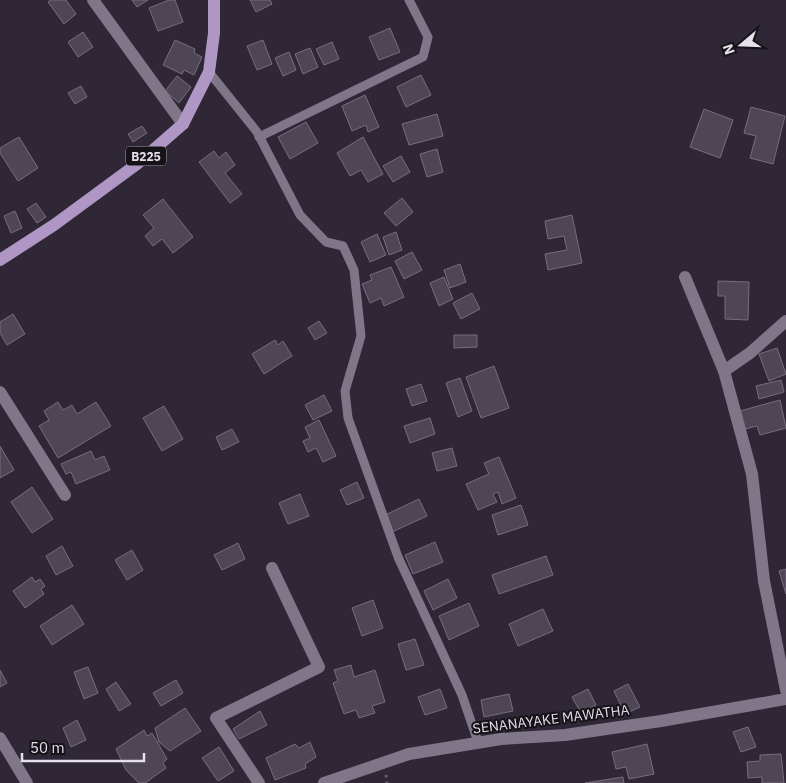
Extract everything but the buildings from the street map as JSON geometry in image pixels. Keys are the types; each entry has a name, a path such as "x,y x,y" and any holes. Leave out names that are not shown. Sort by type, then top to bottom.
{"main road":[{"name":"B225","path":"0,260 54,225 137,164 183,124 209,72 214,33 214,0"}],"street":[{"path":"93,0 183,124"},
{"path":"685,277 724,371 752,474 764,581 786,690"},
{"path":"724,371 750,353 786,321"},
{"path":"0,392 65,495"},
{"path":"259,783 216,718 319,667 272,568"},
{"name":"SENANAYAKE MAWATHA","path":"324,783 409,754 501,739 565,735 786,699"},
{"path":"0,738 27,783"}],"lane":[{"path":"259,137 423,57 428,37 409,0"},
{"path":"209,72 259,137 300,216 326,242 343,246 354,270 361,336 345,391 348,418 398,557 462,695 478,742"}]}
